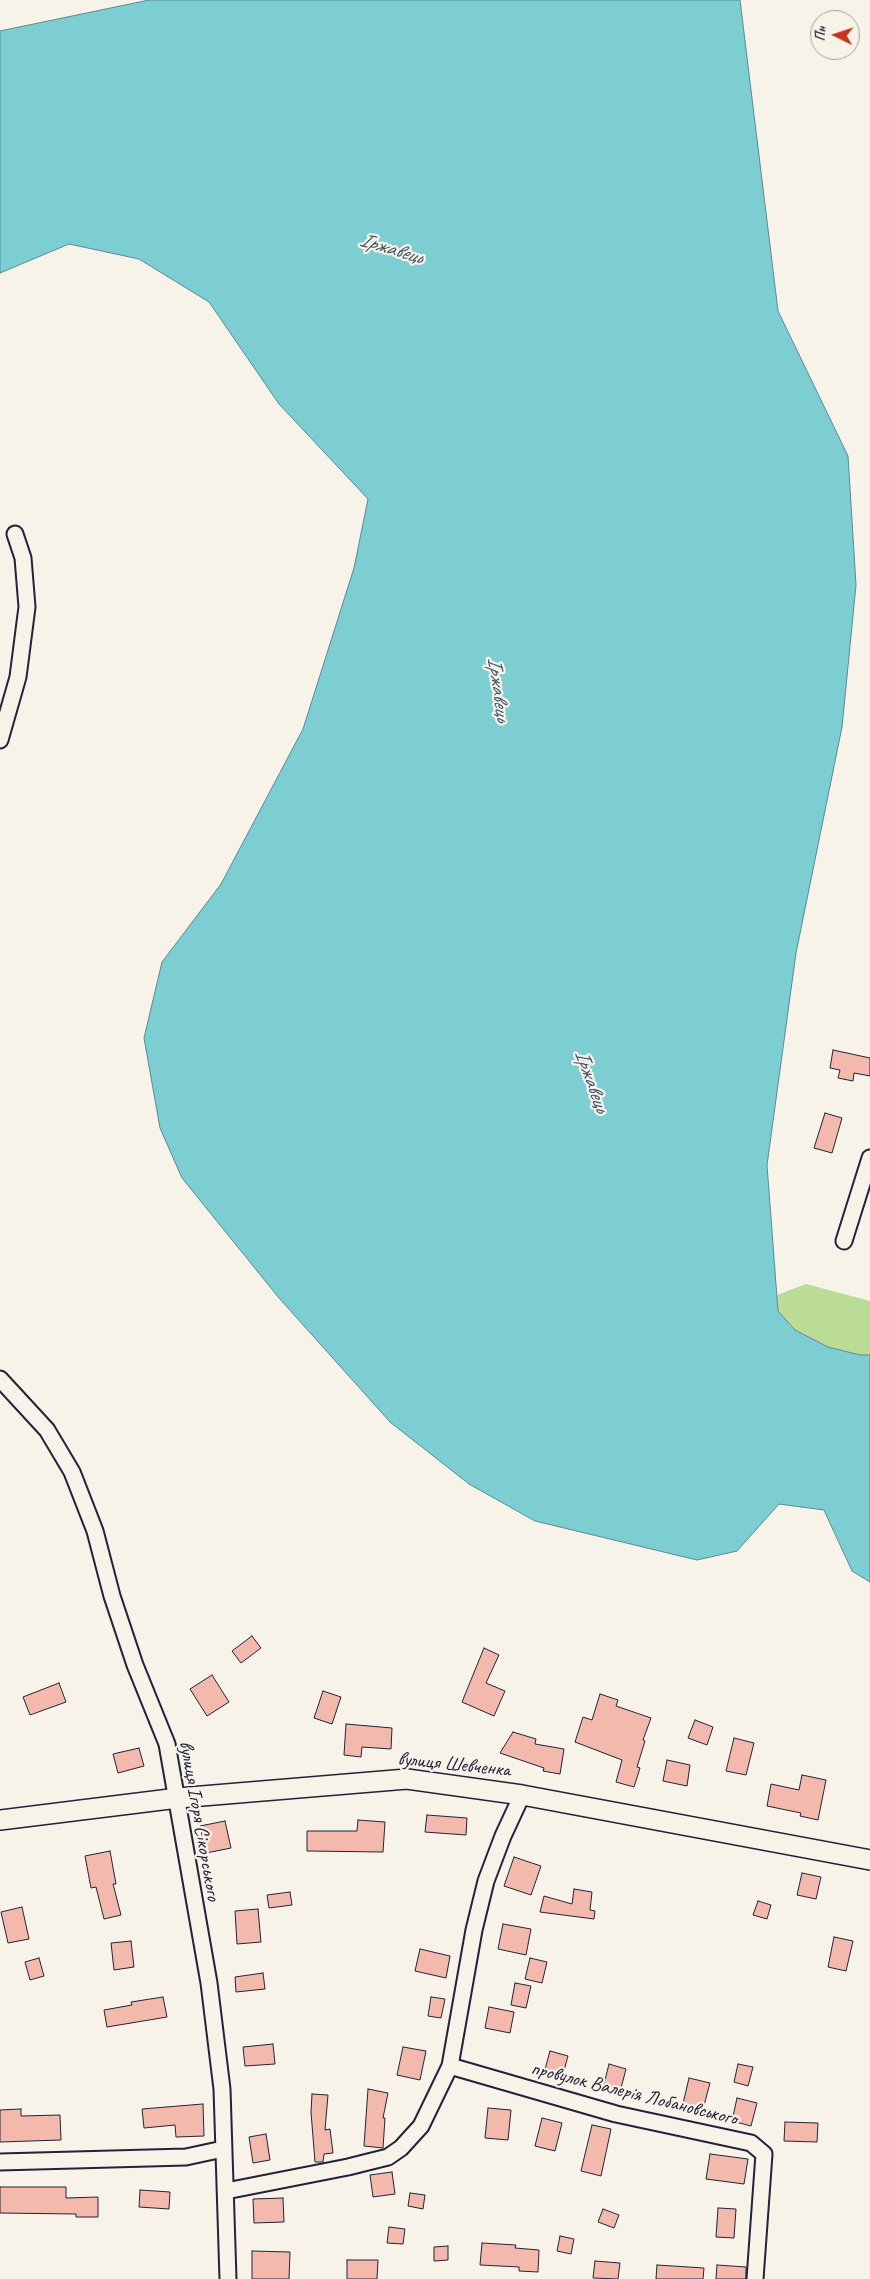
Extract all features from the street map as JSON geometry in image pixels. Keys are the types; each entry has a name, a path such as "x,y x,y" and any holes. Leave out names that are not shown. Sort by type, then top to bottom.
{"street":[{"path":"0,740 18,677 26,607 23,558 15,534"},
{"path":"844,1241 870,1158"},
{"name":"вулиця Ігоря Сікорського","path":"0,1379 47,1430 72,1472 94,1531 112,1596 136,1665 167,1744 209,1983 222,2089 228,2279"},
{"name":"вулиця Шевченка","path":"0,1820 178,1798 407,1779 522,1795 870,1860"},
{"path":"226,2191 348,2167 388,2157 401,2148 421,2126 450,2066 474,1930 486,1881 503,1836 522,1795"},
{"name":"провулок Валерія Лобановського","path":"450,2066 616,2114 751,2143 764,2154 755,2279"},
{"path":"0,2162 186,2157 223,2148"}],"green space":[{"path":"806,1284 870,1301 870,1355 860,1355 829,1347 795,1330 778,1311 777,1295"}],"water":[{"name":"Іржавець","path":"149,0 740,0 778,311 848,456 856,585 842,727 796,953 767,1165 778,1311 795,1330 828,1347 860,1355 870,1355 870,1582 852,1571 824,1510 779,1504 737,1551 697,1560 535,1521 469,1484 390,1422 279,1298 182,1178 160,1128 144,1038 162,962 221,884 303,729 354,568 368,499 279,404 209,302 139,259 69,244 0,273 0,31"}],"building":[{"path":"833,1050 870,1058 870,1076 854,1073 853,1081 838,1078 840,1070 830,1068"},
{"path":"825,1113 842,1118 832,1153 814,1148"},
{"path":"252,1636 261,1648 241,1663 232,1651"},
{"path":"484,1648 499,1655 486,1683 505,1691 494,1716 462,1702"},
{"path":"212,1675 229,1702 207,1716 190,1689"},
{"path":"59,1683 66,1702 30,1715 23,1697"},
{"path":"323,1691 341,1697 332,1724 314,1718"},
{"path":"600,1694 618,1700 616,1706 651,1718 643,1740 645,1741 637,1767 640,1768 634,1787 616,1782 622,1760 575,1742 583,1717 592,1720"},
{"path":"695,1720 713,1727 707,1745 688,1738"},
{"path":"346,1724 392,1728 391,1749 362,1747 361,1757 344,1755"},
{"path":"513,1732 536,1739 535,1744 564,1749 560,1774 543,1771 544,1768 500,1753"},
{"path":"734,1738 754,1743 746,1775 726,1771"},
{"path":"139,1748 144,1766 118,1773 113,1754"},
{"path":"667,1760 690,1765 687,1786 663,1781"},
{"path":"802,1775 826,1780 818,1820 800,1816 801,1813 767,1806 771,1784 799,1790"},
{"path":"427,1815 467,1818 466,1835 425,1832"},
{"path":"358,1820 385,1822 383,1852 307,1851 307,1831 357,1831"},
{"path":"225,1821 231,1848 206,1853 200,1826"},
{"path":"110,1851 116,1884 113,1884 121,1915 104,1919 96,1887 91,1888 85,1856"},
{"path":"514,1857 541,1866 531,1895 504,1886"},
{"path":"802,1873 821,1877 816,1899 797,1895"},
{"path":"574,1889 592,1892 590,1910 595,1911 594,1919 540,1912 544,1896 572,1904"},
{"path":"290,1892 292,1905 269,1908 267,1895"},
{"path":"758,1901 771,1905 767,1919 753,1915"},
{"path":"22,1907 29,1939 8,1943 1,1912"},
{"path":"258,1909 261,1942 237,1944 235,1911"},
{"path":"503,1924 531,1929 526,1955 498,1949"},
{"path":"834,1937 853,1941 846,1971 828,1967"},
{"path":"131,1941 134,1967 114,1970 111,1943"},
{"path":"420,1949 450,1956 446,1978 415,1971"},
{"path":"39,1958 44,1976 30,1980 25,1962"},
{"path":"530,1958 547,1962 542,1983 525,1979"},
{"path":"263,1973 265,1989 236,1992 235,1977"},
{"path":"515,1983 531,1986 526,2008 511,2005"},
{"path":"163,1997 167,2017 107,2027 104,2010 132,2005 131,2002"},
{"path":"431,1997 445,1999 441,2018 428,2016"},
{"path":"489,2007 514,2012 510,2033 485,2028"},
{"path":"273,2044 275,2064 245,2066 243,2047"},
{"path":"403,2047 426,2051 420,2080 397,2075"},
{"path":"550,2051 568,2056 562,2078 544,2073"},
{"path":"609,2064 626,2069 620,2092 603,2088"},
{"path":"738,2064 753,2067 748,2086 734,2082"},
{"path":"689,2078 710,2083 702,2113 682,2108"},
{"path":"368,2089 388,2093 383,2118 385,2118 383,2148 364,2146"},
{"path":"312,2094 328,2095 325,2130 330,2129 333,2153 324,2154 323,2162 315,2162 311,2112"},
{"path":"737,2098 757,2103 751,2126 732,2121"},
{"path":"203,2104 204,2136 176,2137 175,2125 144,2128 142,2109"},
{"path":"488,2108 511,2110 508,2140 485,2138"},
{"path":"21,2109 21,2116 60,2115 61,2140 0,2142 0,2110"},
{"path":"542,2118 562,2123 555,2151 535,2146"},
{"path":"785,2122 818,2123 817,2142 784,2141"},
{"path":"592,2125 611,2129 601,2176 581,2171"},
{"path":"266,2134 270,2160 253,2163 249,2137"},
{"path":"710,2154 748,2159 744,2184 706,2179"},
{"path":"392,2172 395,2194 373,2197 370,2175"},
{"path":"0,2187 66,2187 66,2198 98,2197 98,2217 76,2217 76,2214 0,2213"},
{"path":"140,2190 170,2192 169,2209 139,2207"},
{"path":"410,2193 425,2195 423,2209 408,2206"},
{"path":"283,2198 284,2222 254,2223 253,2199"},
{"path":"718,2208 736,2209 734,2238 716,2237"},
{"path":"603,2209 619,2215 614,2228 598,2222"},
{"path":"389,2227 405,2229 403,2244 387,2243"},
{"path":"560,2236 574,2239 571,2254 557,2251"},
{"path":"482,2243 516,2245 515,2248 539,2250 538,2272 519,2271 519,2267 480,2265"},
{"path":"448,2246 448,2260 434,2261 434,2247"},
{"path":"252,2251 290,2252 289,2279 252,2279"},
{"path":"347,2260 378,2260 377,2279 347,2279"},
{"path":"595,2261 620,2263 618,2279 593,2278"},
{"path":"657,2265 704,2268 703,2279 656,2279"},
{"path":"717,2265 746,2267 746,2279 716,2279"}]}
